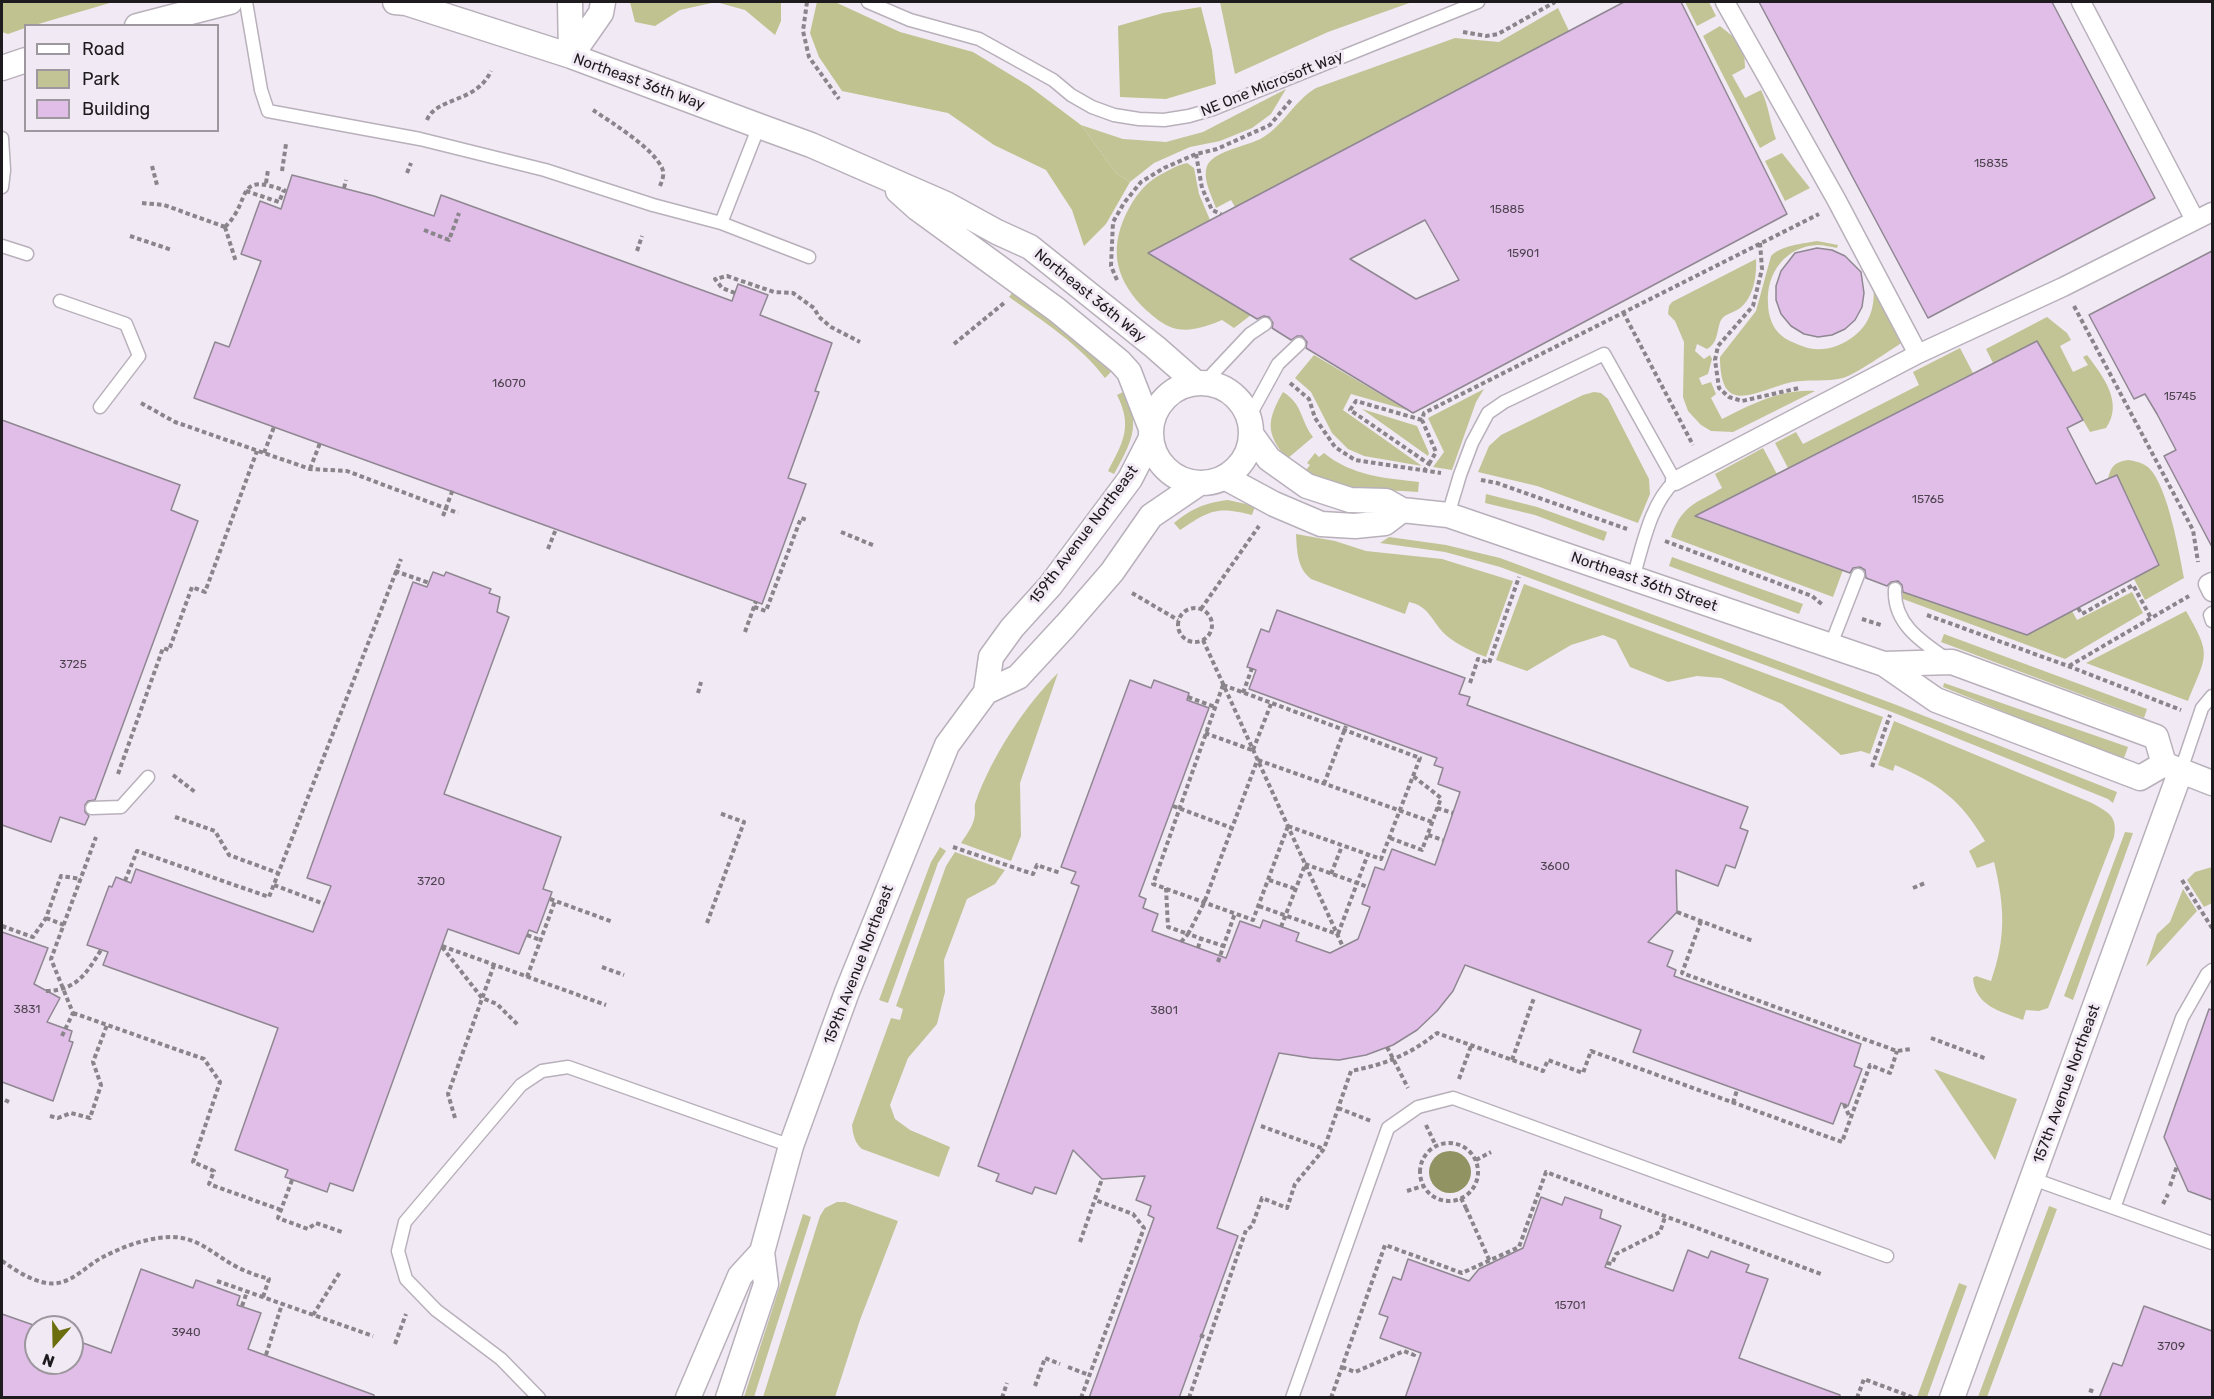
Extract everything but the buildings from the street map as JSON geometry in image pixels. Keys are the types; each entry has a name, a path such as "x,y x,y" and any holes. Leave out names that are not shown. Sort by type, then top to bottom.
{"street":[{"path":"145,24 230,2"},
{"name":"Northeast 36th Way","path":"395,2 406,3 571,56 759,126 879,174 946,204 1030,248 1200,383"},
{"path":"570,2 571,56"},
{"path":"571,56 602,13 603,2"},
{"path":"1725,2 1838,204 1918,354"},
{"path":"2081,2 2195,220"},
{"path":"2,68 24,61"},
{"name":"Northeast 36th Way","path":"879,174 917,208 1057,310 1120,362 1129,372 1150,433"},
{"path":"1675,481 1918,354 2063,287 2212,212"},
{"path":"1200,383 1212,383 1228,391 1241,402 1250,425 1248,451 1239,466 1226,478 1198,484 1184,482 1169,473 1157,460 1150,433 1155,411 1165,397 1179,387 1200,383"},
{"name":"Northeast 36th Street","path":"1250,425 1269,459 1307,486 1350,500 1386,501 1402,510 1448,515 1884,664 1936,700 2140,778 2172,767 2156,737 1952,662 1884,664"},
{"name":"159th Avenue Northeast","path":"728,1398 766,1284 762,1252 791,1146 847,992 947,745 986,692 991,657 1012,628 1050,586 1131,479 1150,433"},
{"path":"1226,478 1274,504 1321,524 1355,526 1385,523 1402,510"},
{"name":"159th Avenue Northeast","path":"986,692 1018,677 1112,572 1151,516 1198,484"},
{"path":"2172,767 2212,783"},
{"name":"157th Avenue Northeast","path":"1952,1398 2032,1179 2172,767"},
{"name":"159th Avenue Northeast","path":"688,1398 740,1276 762,1252"}],"lane":[{"path":"246,2 261,90 268,111 420,139 545,170 653,205 721,223 809,257"},
{"name":"NE One Microsoft Way","path":"868,2 910,20 979,39 1053,80 1071,95 1092,107 1114,115 1139,120 1164,120 1213,109 1478,2"},
{"path":"721,223 759,126"},
{"path":"2,138 4,170 2,187"},
{"path":"2,246 27,254"},
{"path":"60,301 126,324 139,356 100,407"},
{"path":"1200,383 1250,334 1265,324"},
{"path":"1250,425 1278,364 1299,344"},
{"path":"1448,515 1472,443 1488,413 1504,402 1604,354 1675,481 1664,490 1633,578"},
{"path":"1830,647 1858,575"},
{"path":"1895,589 1895,606 1905,624 1918,640 1952,662"},
{"path":"2212,613 2210,615 2212,621"},
{"path":"2172,767 2202,708 2212,696"},
{"path":"92,808 121,807 148,777"},
{"path":"2114,1208 2182,1018 2206,974 2212,970"},
{"path":"539,1398 501,1359 436,1310 406,1279 398,1251 405,1222 521,1084 542,1071 568,1067 791,1146"},
{"path":"1292,1398 1388,1128 1418,1107 1453,1098 1887,1256"},
{"path":"2032,1179 2212,1243"}],"path":[{"path":"807,2 803,31 809,57 839,99"},
{"path":"1458,31 1486,36 1498,34 1555,2"},
{"path":"429,115 434,109 472,93 488,79 491,71"},
{"path":"1120,287 1111,266 1113,222 1141,182 1164,168 1270,125 1292,100"},
{"path":"593,110 648,151 663,169 661,182"},
{"path":"282,171 286,144"},
{"path":"1196,154 1205,195 1212,210 1221,214"},
{"path":"407,173 411,163"},
{"path":"152,166 157,185"},
{"path":"266,183 268,170"},
{"path":"344,188 346,180"},
{"path":"225,227 232,221 246,191 253,184 266,183 285,190 279,202 246,191"},
{"path":"142,203 164,206 225,227"},
{"path":"1424,471 1436,452 1422,420 1424,413 1838,204"},
{"path":"424,230 449,240 459,213"},
{"path":"225,227 236,262"},
{"path":"130,236 172,250"},
{"path":"637,251 642,236"},
{"path":"1760,243 1762,269 1753,306 1718,346 1715,360 1719,388 1729,397 1742,401 1800,387"},
{"path":"735,293 722,288 715,279 727,276 750,286 774,292 793,293 814,308 819,317 831,327 860,342"},
{"path":"2063,287 2193,530 2199,569 2211,586 2068,666"},
{"path":"954,344 1007,301"},
{"path":"1623,312 1704,466"},
{"path":"1290,383 1309,399 1315,418 1335,447 1355,460 1460,475 1497,483 1665,541 1812,596 1825,607 1892,629 1925,615 2068,666 2199,717"},
{"path":"1422,420 1356,400 1350,410 1429,464"},
{"path":"141,403 175,422 257,451 310,469 347,471 458,513"},
{"path":"264,453 274,427"},
{"path":"310,469 320,443"},
{"path":"118,774 163,648 169,650 192,587 206,592 257,451"},
{"path":"443,516 453,489"},
{"path":"745,633 755,604 766,611 801,518 807,520"},
{"path":"1201,609 1261,523"},
{"path":"548,549 556,529"},
{"path":"841,532 875,546"},
{"path":"125,880 137,851 269,897 401,559"},
{"path":"395,571 429,583"},
{"path":"1470,683 1478,659 1489,663 1519,577"},
{"path":"2078,608 2082,614 2133,585 2151,618"},
{"path":"1132,593 1178,620"},
{"path":"1187,609 1201,609 1209,616 1211,632 1203,640 1193,642 1184,639 1178,630 1178,620 1187,609"},
{"path":"1203,640 1343,947"},
{"path":"1243,693 1252,668"},
{"path":"698,693 701,682"},
{"path":"1223,685 1345,728 1420,759 1381,859 1288,826"},
{"path":"1223,685 1153,884 1253,920 1288,826"},
{"path":"1188,697 1215,706"},
{"path":"1252,750 1271,703"},
{"path":"1872,767 1890,715"},
{"path":"1324,784 1345,728"},
{"path":"1206,733 1252,750"},
{"path":"1257,760 1432,822"},
{"path":"1181,942 1188,934 1204,903 1257,760"},
{"path":"173,775 195,792"},
{"path":"1390,838 1422,850 1441,798 1413,777"},
{"path":"1173,806 1232,828"},
{"path":"1437,808 1453,813"},
{"path":"707,923 744,822 719,813"},
{"path":"175,817 215,831 229,855 278,873"},
{"path":"1428,834 1443,840"},
{"path":"96,837 51,959 73,1013 204,1059 220,1082 192,1162 214,1171 209,1184 281,1210"},
{"path":"1331,874 1342,846"},
{"path":"953,847 1033,874 1036,865 1060,873"},
{"path":"1338,934 1368,855"},
{"path":"1305,864 1368,887"},
{"path":"1281,927 1305,864"},
{"path":"2,926 33,938 46,918 61,876 81,879"},
{"path":"1269,879 1296,889"},
{"path":"2182,880 2212,928"},
{"path":"1913,888 1925,883"},
{"path":"274,885 324,904"},
{"path":"1166,888 1168,927 1223,946"},
{"path":"527,977 552,900 613,922"},
{"path":"1259,906 1338,934"},
{"path":"1677,912 1753,941"},
{"path":"1218,962 1235,913"},
{"path":"46,918 63,925"},
{"path":"1701,921 1682,973 1897,1052 1911,1049"},
{"path":"527,935 540,940"},
{"path":"1197,948 1201,938"},
{"path":"519,1026 497,1004 482,998 442,946 606,1005"},
{"path":"46,991 63,990 87,973 101,950"},
{"path":"455,1118 448,1094 494,965"},
{"path":"602,967 624,975"},
{"path":"1512,1060 1533,998"},
{"path":"62,1036 73,1013"},
{"path":"50,1116 58,1118 71,1113 90,1118 101,1085 93,1062 107,1025"},
{"path":"1189,1398 1246,1230 1252,1226 1262,1198 1287,1208 1295,1184 1324,1149 1351,1071 1393,1060 1416,1050 1437,1033 1543,1071 1548,1060 1583,1073 1591,1051 1842,1142 1870,1065 1890,1073 1897,1052"},
{"path":"1931,1038 1987,1059"},
{"path":"1458,1084 1471,1046"},
{"path":"1387,1047 1409,1090"},
{"path":"1953,1052 1955,1047"},
{"path":"1733,1103 1737,1090"},
{"path":"1844,1104 1851,1119"},
{"path":"1338,1108 1374,1122"},
{"path":"1426,1124 1436,1146"},
{"path":"1261,1126 1324,1149"},
{"path":"1451,1142 1459,1144 1472,1153 1476,1160 1478,1178 1474,1186 1461,1198 1452,1201 1436,1198 1423,1186 1421,1163 1424,1156 1436,1146 1451,1142"},
{"path":"1476,1160 1491,1152"},
{"path":"2170,1186 2177,1166"},
{"path":"1331,1398 1385,1245 1462,1274 1519,1247 1545,1172 1821,1274"},
{"path":"1080,1242 1102,1179"},
{"path":"292,1180 278,1218 308,1229 316,1223 342,1232"},
{"path":"1407,1191 1423,1186"},
{"path":"1461,1198 1491,1264"},
{"path":"1081,1398 1144,1228 1133,1214 1095,1200"},
{"path":"1607,1263 1612,1264 1616,1254 1660,1232 1665,1217"},
{"path":"2,1261 19,1273 35,1280 58,1283 68,1281 102,1257 127,1246 149,1239 174,1237 202,1244 239,1268 269,1279 263,1297"},
{"path":"313,1315 340,1272"},
{"path":"217,1281 373,1336"},
{"path":"242,1306 247,1292"},
{"path":"266,1355 282,1304"},
{"path":"395,1344 406,1314"},
{"path":"1200,1335 1209,1339"},
{"path":"1342,1367 1355,1372 1404,1351 1414,1355 1415,1351"},
{"path":"1035,1386 1045,1358 1060,1364"},
{"path":"1068,1367 1089,1375"},
{"path":"1857,1398 1864,1379 1912,1397"},
{"path":"1002,1398 1007,1383"},
{"path":"2089,1390 2095,1392"}],"green space":[{"path":"1220,2 1412,2 1328,32 1235,74"},
{"path":"1685,2 1709,2 1716,16 1697,26"},
{"path":"1558,8 1569,31 1235,207 1231,200 1216,208 1206,180 1206,169 1212,159 1270,133 1301,99 1316,88 1455,38 1499,42"},
{"path":"1720,26 1742,47 1745,68 1732,75 1745,98 1761,90 1766,102 1776,139 1760,148 1703,36"},
{"path":"1286,89 1271,114 1252,128 1220,141 1190,147 1154,163 1130,182 1116,173 1081,125 1123,139 1166,142 1203,132"},
{"path":"1782,153 1810,188 1785,201 1765,161"},
{"path":"1187,163 1194,168 1199,194 1210,220 1149,253 1251,315 1234,328 1222,320 1192,329 1179,329 1166,325 1136,299 1128,289 1118,266 1117,241 1126,214 1136,197 1158,176"},
{"path":"1817,241 1838,245 1837,248 1818,245 1796,250 1780,263 1770,281 1768,308 1771,321 1779,333 1792,342 1815,349 1833,347 1845,342 1857,334 1867,322 1872,307 1873,283 1903,342 1843,378 1792,382 1753,394 1742,396 1733,394 1726,388 1720,357 1756,311 1771,256 1786,247"},
{"path":"1756,259 1755,281 1747,301 1721,320 1711,346 1707,349 1697,344 1695,351 1704,359 1710,355 1712,359 1708,374 1699,378 1702,385 1711,382 1716,394 1711,398 1722,419 1755,403 1779,395 1815,391 1733,432 1711,431 1701,425 1688,411 1683,397 1684,342 1675,321 1668,314 1669,306 1672,302"},
{"path":"1013,292 1077,339 1111,372 1105,378 1073,344 1009,297"},
{"path":"2047,317 2067,333 2071,340 2060,346 2073,372 2088,365 2083,357 2087,355 2105,381 2113,409 2106,428 2090,432 2037,341 1993,363 1986,349"},
{"path":"1960,348 1973,373 1788,468 1775,443 1796,432 1803,444 1919,385 1913,372"},
{"path":"1314,355 1407,410 1351,394 1343,410 1422,466 1364,456 1348,449 1332,433 1311,392 1295,378"},
{"path":"1484,389 1476,402 1452,470 1433,467 1444,452 1428,418"},
{"path":"1123,392 1132,414 1132,434 1114,474 1108,471 1124,434 1124,416 1117,395"},
{"path":"1283,392 1298,407 1313,437 1287,459 1275,442 1271,426 1271,419"},
{"path":"1601,393 1608,399 1649,479 1650,494 1638,523 1537,486 1478,472 1489,446 1501,435 1583,395"},
{"path":"1362,409 1417,426 1429,453 1428,456"},
{"path":"1763,448 1777,474 1696,516 1843,570 1833,597 1671,537 1675,526 1690,506 1722,488 1715,474"},
{"path":"1315,453 1319,457 1324,453 1346,467 1369,475 1419,482 1418,492 1360,488 1319,478 1305,471 1310,465 1307,463"},
{"path":"2128,460 2149,468 2156,477 2172,520 2184,578 2145,600 2134,579 2159,564 2117,475 2108,479 2114,465"},
{"path":"1486,494 1537,507 1607,532 1604,541 1535,515 1485,503"},
{"path":"1228,500 1255,506 1252,515 1230,511 1214,512 1180,530 1174,523 1199,507"},
{"path":"1296,534 1335,541 1366,551 1442,559 1513,581 1486,657 1451,639 1422,607 1416,604 1409,602 1405,614 1311,579 1300,564"},
{"path":"1389,537 1446,545 1500,558 1894,704 2117,792 2113,803 1892,712 1500,567 1445,552 1380,543"},
{"path":"1672,557 1803,604 1799,614 1669,566"},
{"path":"1524,584 1883,717 1870,754 1861,751 1841,755 1782,704 1721,678 1697,676 1668,682 1630,667 1616,640 1603,635 1571,645 1527,671 1496,660"},
{"path":"1902,591 2027,635 2072,611 2077,620 2132,592 2143,613 2065,659 1903,599"},
{"path":"2186,611 2200,637 2204,655 2203,664 2188,701 2086,663"},
{"path":"1944,634 2147,709 2144,718 1941,642"},
{"path":"1058,673 1020,783 1021,836 1011,861 961,843 972,826 975,803 1000,750 1034,700"},
{"path":"1944,683 2128,747 2124,758 1943,687"},
{"path":"1894,721 2092,803 2107,812 2113,819 2114,837 2048,1008 2039,1011 2026,1010 2023,1020 1990,1006 1978,995 1973,978 1976,976 1991,981 2001,936 2002,908 1994,862 1977,868 1969,851 1985,841 1967,814 1947,794 1924,779 1895,765 1893,771 1878,765"},
{"path":"2125,832 2133,833 2073,1000 2064,996"},
{"path":"940,847 946,851 938,863 888,1003 879,1000 931,862"},
{"path":"955,852 1005,870 995,884 967,899 944,960 945,992 937,1024 908,1058 890,1105 895,1119 910,1130 950,1147 939,1177 862,1149 855,1138 852,1125 891,1018 900,1020 903,1009 896,1006 946,866"},
{"path":"2212,867 2212,903 2204,907 2187,880 2195,872"},
{"path":"2183,889 2197,911 2146,967 2157,934 2170,922"},
{"path":"1934,1069 2017,1099 1995,1160"},
{"path":"837,1202 845,1202 898,1221 860,1320 835,1397 763,1397 820,1216 825,1208"},
{"path":"2049,1206 2057,1209 1987,1397 1978,1397"},
{"path":"803,1214 811,1217 754,1397 744,1397"},
{"path":"1959,1283 1967,1286 1927,1397 1917,1397"}],"shaded area":[{"path":"2,2 113,2 38,24 24,24 24,28 8,34 2,32"},
{"path":"630,2 716,2 680,10 655,26 635,22"},
{"path":"716,2 781,2 781,21 775,35 745,10"},
{"path":"817,2 835,2 900,32 973,52 1029,86 1081,125 1116,173 1130,182 1106,224 1084,246 1072,210 1046,170 994,145 948,113 842,91 819,57 810,33"},
{"path":"1201,7 1212,50 1216,84 1166,99 1120,97 1118,26 1163,13"},
{"path":"1450,1151 1465,1157 1471,1172 1465,1187 1450,1193 1435,1187 1429,1172 1435,1157"}]}
